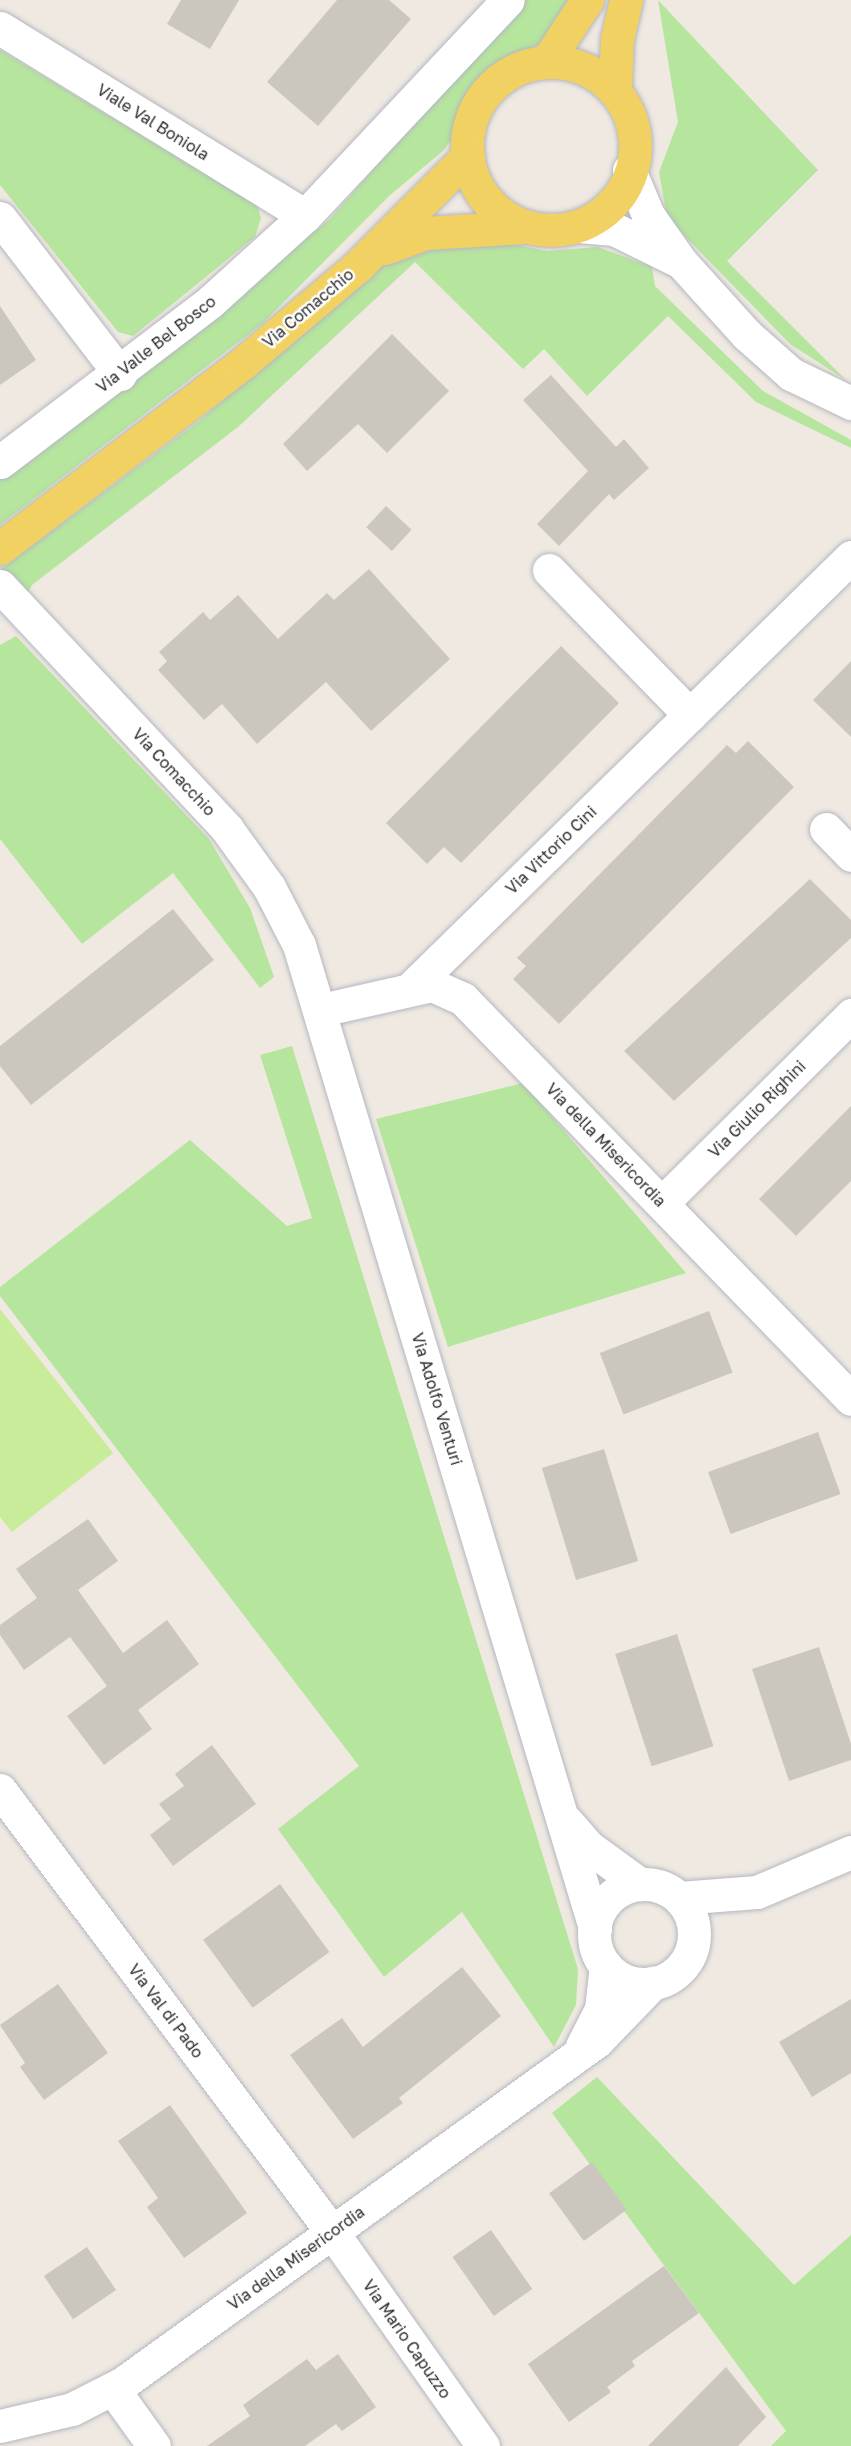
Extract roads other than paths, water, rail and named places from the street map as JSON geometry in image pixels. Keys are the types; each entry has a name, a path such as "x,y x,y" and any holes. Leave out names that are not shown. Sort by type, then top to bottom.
{"main road":[{"path":"547,61 587,0"},
{"path":"615,90 617,39 626,0"},
{"name":"Via Comacchio","path":"547,61 585,67 615,90 631,118 636,152 630,170 612,205 579,226 559,231 530,226 501,215 484,200 470,173 466,134 474,107 500,77 527,63 547,61"},
{"name":"Via Comacchio","path":"0,548 160,430 359,265 468,156"},
{"name":"Via Comacchio","path":"359,265 391,244 426,233 530,226"}],"street":[{"path":"305,216 508,0"},
{"name":"Viale Val Boniola","path":"0,28 305,216"},
{"path":"630,170 648,215 681,262 768,356 812,387 851,403"},
{"name":"Via Valle Bel Bosco","path":"0,462 120,374 305,216"},
{"path":"0,218 120,374"},
{"path":"579,226 614,229 681,262"},
{"name":"Via Vittorio Cini","path":"412,986 851,557"},
{"path":"549,570 690,715"},
{"name":"Via Comacchio","path":"0,586 234,838 269,887 317,996"},
{"path":"826,829 851,855"},
{"name":"Via della Misericordia","path":"317,996 412,986 447,988 463,999 851,1399"},
{"name":"Via Adolfo Venturi","path":"317,996 595,1928"},
{"name":"Via Giulio Righini","path":"662,1203 851,1015"},
{"name":"Via Val di Pado","path":"0,1790 332,2232"},
{"name":"Via Adolfo Venturi","path":"562,1816 590,1848 640,1884"},
{"name":"Via della Misericordia","path":"679,1898 757,1892 851,1852"},
{"path":"595,1928 611,1896 640,1884 656,1885 679,1898 694,1930 690,1954"},
{"name":"Via della Misericordia","path":"0,2426 72,2409 113,2389 615,2025 654,1983 676,1973 690,1954 757,1892"},
{"name":"Via della Misericordia","path":"576,2055 601,2009 606,1966 595,1928"},
{"path":"606,1966 632,1983 654,1983"},
{"name":"Via Mario Capuzzo","path":"332,2232 483,2446"},
{"path":"113,2389 154,2446"}]}
